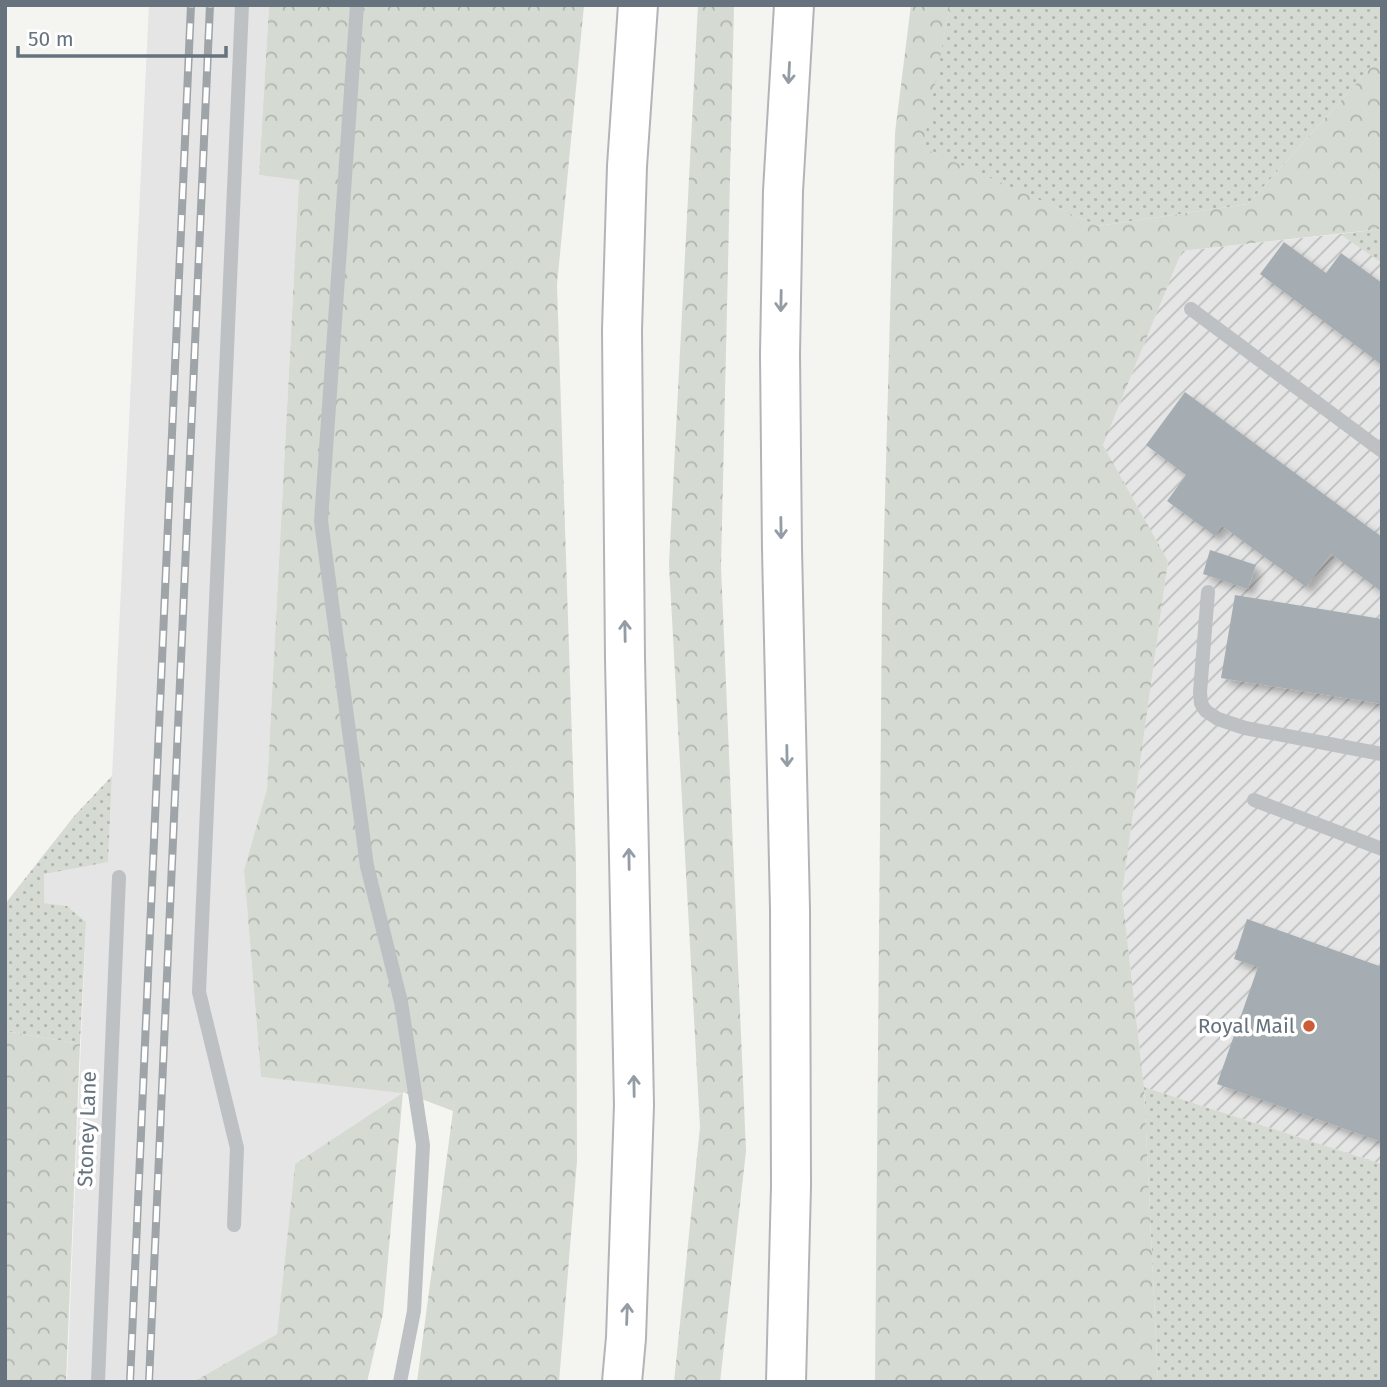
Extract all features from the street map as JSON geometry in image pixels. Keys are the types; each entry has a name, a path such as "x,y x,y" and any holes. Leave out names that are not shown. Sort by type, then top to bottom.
{"highway":[{"path":"622,1382 634,1105 622,330 627,166 638,5"},
{"path":"786,1382 791,1186 790,964 780,354 783,191 794,5"}],"lane":[{"path":"234,1225 237,1148 199,992 242,5"},
{"path":"357,5 321,521 367,866 401,1002 423,1145 414,1311 400,1382"},
{"path":"1191,309 1382,451"},
{"path":"1208,592 1200,692 1201,704 1206,711 1218,719 1245,728 1382,754"},
{"path":"1254,800 1382,849"},
{"name":"Stoney Lane","path":"98,1382 119,877"}],"shaded area":[{"path":"149,5 269,5 259,175 299,179 267,789 244,870 261,1077 403,1092 295,1164 277,1334 193,1382 67,1382 86,922 67,906 44,903 44,873 108,861"},
{"path":"1340,234 1382,261 1382,1164 1144,1087 1122,894 1168,561 1103,445 1182,251"}],"green space":[{"path":"269,5 584,5 557,285 576,861 577,1161 559,1382 417,1382 453,1111 403,1092 383,1314 367,1382 193,1382 277,1334 295,1164 402,1093 261,1077 244,870 267,789 299,180 259,175"},
{"path":"698,5 734,5 721,567 746,1151 720,1382 674,1382 700,1127 669,564"},
{"path":"911,5 950,5 923,148 1098,226 1248,204 1382,55 1382,229 1182,251 1103,445 1168,561 1122,894 1144,1087 1158,1382 875,1382 882,609 895,133"},
{"path":"950,5 1382,5 1382,55 1248,204 1098,226 922,148"},
{"path":"1382,229 1382,263 1340,234"},
{"path":"112,776 108,862 44,874 44,903 67,906 86,922 80,1044 5,1031 5,904 75,815"},
{"path":"5,1031 80,1044 66,1382 5,1382"},
{"path":"1144,1087 1382,1164 1382,1382 1158,1382"}],"building":[{"path":"1284,242 1326,273 1341,253 1382,283 1382,365 1260,274"},
{"path":"1185,392 1382,537 1382,592 1331,554 1306,587 1222,526 1215,536 1167,501 1186,475 1146,445"},
{"path":"1210,550 1256,565 1248,589 1203,574"},
{"path":"1235,595 1382,619 1382,704 1221,678"},
{"name":"Royal Mail","path":"1247,919 1382,967 1382,1142 1217,1084 1258,967 1234,959"}],"railway":[{"path":"130,1382 191,5"},
{"path":"149,1382 210,5"}],"place":[{"name":"Royal Mail","path":"1309,1026"}]}
